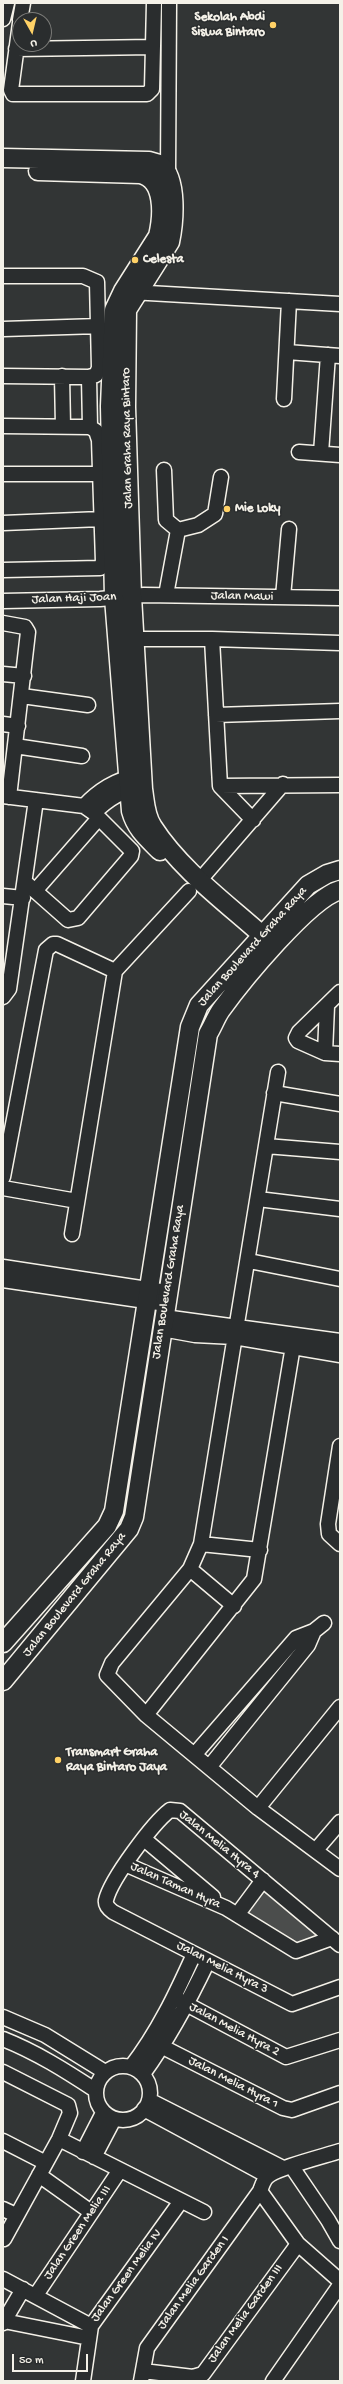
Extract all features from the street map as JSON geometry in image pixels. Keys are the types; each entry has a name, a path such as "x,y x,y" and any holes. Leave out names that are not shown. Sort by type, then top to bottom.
{"main road":[{"path":"3,158 149,161 160,165 164,181 155,181 148,176 140,174 3,170"},
{"name":"Jalan Graha Raya Bintaro","path":"164,181 158,236 130,292 114,310 118,401 138,595 134,640 136,783 131,811 134,824 141,833 193,880 262,935"},
{"name":"Jalan Graha Raya Bintaro","path":"118,401 114,598 136,783"},
{"name":"Jalan Boulevard Graha Raya","path":"3,1643 111,1519 190,1028 199,1005 308,885 327,874 340,870"},
{"name":"Jalan Boulevard Graha Raya","path":"3,1681 130,1529 134,1518 208,1034 220,1011 271,950 314,905 325,897 340,890"}],"street":[{"path":"3,19 7,3"},
{"path":"16,52 11,90 15,95 147,94 152,89 154,3"},
{"path":"164,181 169,3"},
{"path":"52,48 153,47"},
{"path":"3,276 83,276 94,279 98,286 99,326 99,368 96,375 89,378 62,376 3,376"},
{"path":"130,292 340,304"},
{"path":"284,399 289,301"},
{"path":"3,329 99,326"},
{"path":"286,352 334,356 321,453"},
{"path":"62,376 63,426"},
{"path":"89,378 90,427"},
{"path":"90,399 118,401"},
{"path":"3,426 90,427 98,435 103,562 100,568 3,570"},
{"path":"299,452 340,455"},
{"path":"164,470 166,520 178,530"},
{"path":"3,474 99,474"},
{"path":"178,530 198,525 215,514 221,477"},
{"path":"3,523 101,519"},
{"path":"283,597 288,529"},
{"path":"166,595 178,530"},
{"name":"Jalan Mawi","path":"138,595 340,598"},
{"name":"Jalan Haji Joan","path":"3,601 114,598 138,595"},
{"path":"3,622 27,629 24,676 16,746 7,776 6,797 36,800 92,812 131,850 132,855 78,918 68,920 30,886"},
{"path":"212,639 220,786 253,820"},
{"path":"134,640 212,639 340,643"},
{"path":"3,674 24,676"},
{"path":"22,696 88,705"},
{"path":"216,715 340,710"},
{"path":"3,724 18,726"},
{"path":"16,746 82,756"},
{"path":"3,997 9,988 9,948 23,898 30,886 92,812 104,802 136,783"},
{"path":"220,786 282,784 340,785"},
{"path":"72,1234 115,971 193,880 253,820 282,784"},
{"path":"30,886 36,800"},
{"path":"3,896 23,898"},
{"path":"3,1177 46,950 53,944 57,944 115,971"},
{"path":"325,1053 335,999"},
{"path":"335,999 299,1032 296,1038 298,1041 325,1053 340,1054"},
{"path":"278,1072 249,1261 235,1332 201,1544 190,1569 112,1663 107,1675 146,1715 210,1766 258,1808 340,1869"},
{"path":"274,1093 340,1104"},
{"path":"266,1146 340,1152"},
{"path":"3,1188 77,1201"},
{"path":"258,1199 340,1209"},
{"path":"249,1261 340,1279"},
{"path":"3,1267 146,1296 165,1310 235,1332 340,1355"},
{"path":"3,1280 146,1296"},
{"path":"235,1332 340,1341"},
{"path":"146,1715 254,1579 294,1346"},
{"path":"340,1446 328,1524 329,1534 340,1544"},
{"path":"201,1544 260,1550"},
{"path":"190,1569 234,1606"},
{"path":"195,1754 296,1638 319,1627 308,1645 210,1766"},
{"path":"258,1808 340,1707"},
{"name":"Jalan Melia Hyra 4","path":"107,1908 106,1900 125,1864 161,1817 170,1810 180,1811 336,1942"},
{"path":"316,1850 340,1822"},
{"name":"Jalan Taman Hyra","path":"144,1839 231,1912"},
{"name":"Jalan Taman Hyra","path":"125,1864 231,1912 296,1952 336,1942"},
{"path":"231,1912 263,1880"},
{"name":"Jalan Melia Hyra 3","path":"107,1908 292,2004 340,1987"},
{"path":"156,2044 194,1954"},
{"path":"137,2071 156,2044 188,2005 208,1961"},
{"name":"Jalan Melia Hyra 2","path":"175,1998 286,2057 340,2040"},
{"path":"3,2017 45,2035 105,2072"},
{"path":"3,2039 59,2068 95,2090"},
{"name":"Jalan Melia Hyra 1","path":"156,2044 283,2108 292,2110 340,2093"},
{"path":"117,2066 137,2071 149,2086 147,2105 131,2119 109,2116 97,2102 95,2090 100,2078 105,2072 117,2066"},
{"path":"3,2072 68,2106 70,2113 59,2139 4,2239"},
{"path":"147,2105 287,2168 334,2217 340,2241"},
{"path":"147,2105 268,2176 287,2168 340,2151"},
{"path":"88,2154 109,2116"},
{"path":"59,2139 204,2212"},
{"path":"3,2140 42,2168 92,2212"},
{"name":"Jalan Green Melia III","path":"36,2295 120,2170"},
{"name":"Jalan Melia Garden I","path":"142,2376 146,2348 260,2191 268,2176"},
{"path":"260,2191 298,2244 340,2282"},
{"name":"Jalan Green Melia IV","path":"83,2381 90,2332 181,2201"},
{"path":"3,2209 16,2215"},
{"name":"Jalan Melia Garden III","path":"142,2376 193,2377 203,2374 298,2244"},
{"path":"3,2279 36,2295 90,2332"},
{"path":"273,2381 340,2285"},
{"path":"23,2289 4,2322 90,2332"}],"shaded area":[{"path":"262,1884 321,1938 296,1947 242,1915"}],"place":[{"name":"Sekolah Abdi Siswa Bintaro","path":"273,25"},
{"name":"Celesta","path":"135,260"},
{"name":"Mie Loky","path":"227,509"},
{"name":"Transmart Graha Raya Bintaro Jaya","path":"58,1760"}]}
